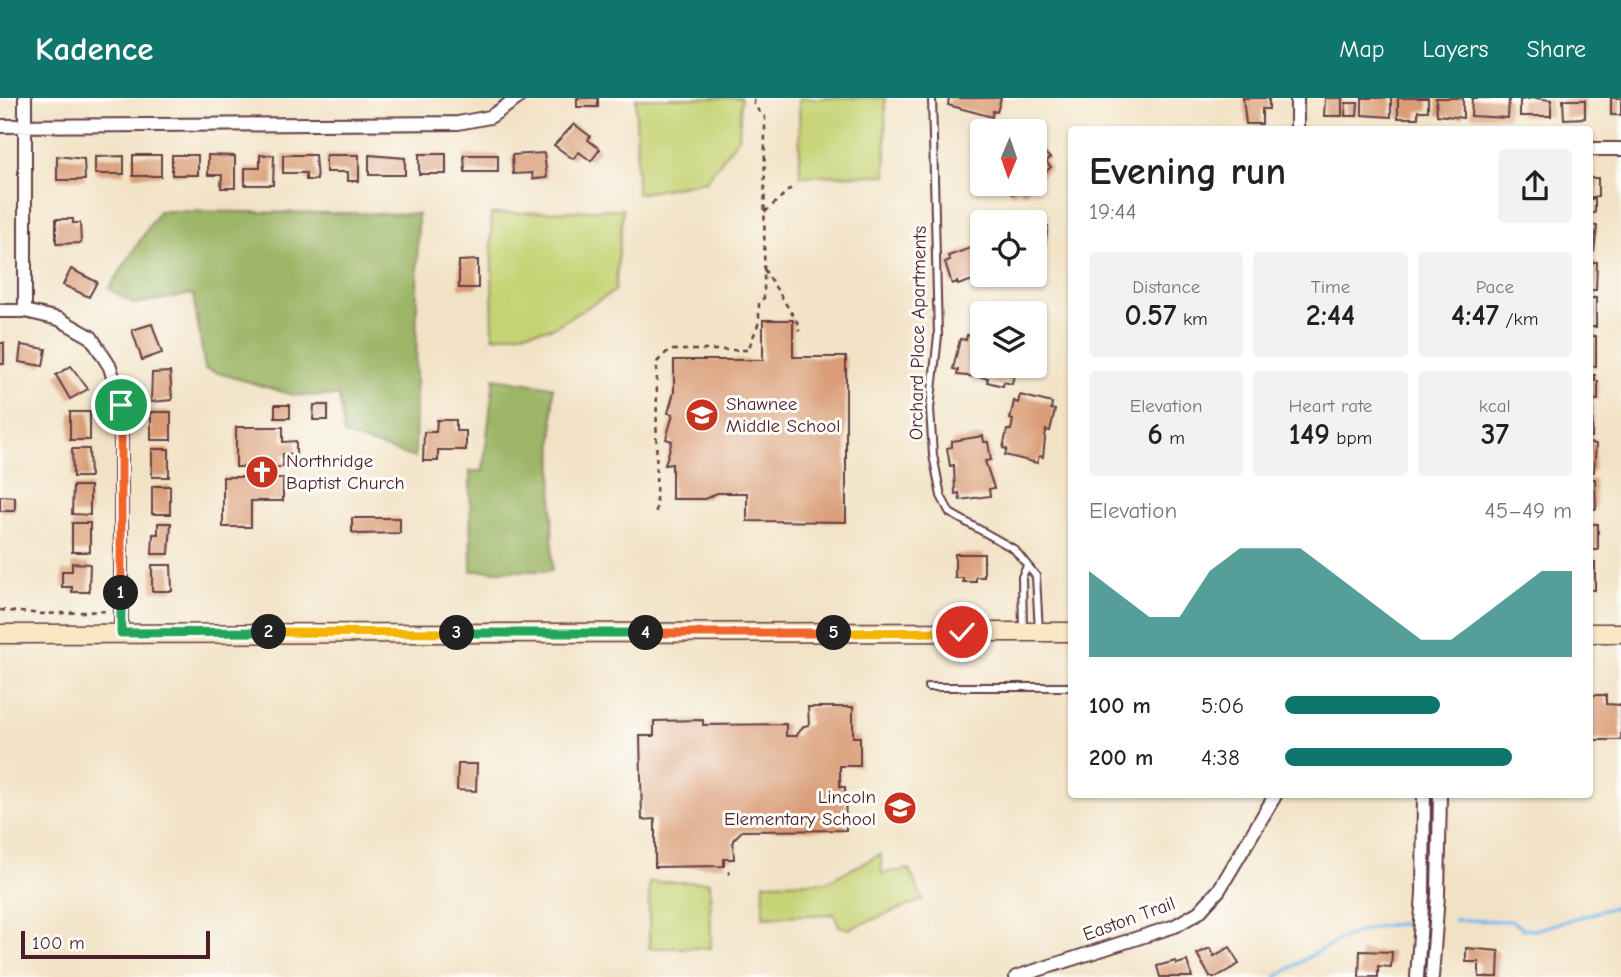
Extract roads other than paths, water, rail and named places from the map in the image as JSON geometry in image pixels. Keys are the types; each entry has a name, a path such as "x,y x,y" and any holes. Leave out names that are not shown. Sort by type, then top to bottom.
{"main road":[{"path":"0,634 1068,632"},
{"path":"1593,633 1621,633"}],"street":[{"path":"25,98 25,311"},
{"path":"1297,98 1297,126"},
{"path":"0,126 458,123 490,117 517,100"},
{"path":"1593,149 1621,149"},
{"path":"0,311 25,311 59,319 91,337 110,367 121,405 121,633"},
{"name":"Easton Trail","path":"1016,977 1175,926 1199,912 1219,890 1274,798"},
{"path":"1417,977 1423,893 1424,798"},
{"path":"1432,977 1438,895 1440,798"}],"lane":[{"name":"Orchard Place Apartments","path":"932,98 938,336 930,409 933,455 941,496 950,513 1014,549 1036,576 1031,632"},
{"path":"1027,566 1022,577 1031,632"},
{"path":"928,687 1068,687"}],"waterway":[{"path":"1454,920 1512,921 1524,929 1535,930 1621,905"},
{"path":"1276,977 1324,948 1356,933 1390,925 1409,924"}],"place":[{"name":"Shawnee Middle School","path":"702,415"},
{"name":"Northridge Baptist Church","path":"262,472"},
{"name":"Lincoln Elementary School","path":"900,808"}]}
